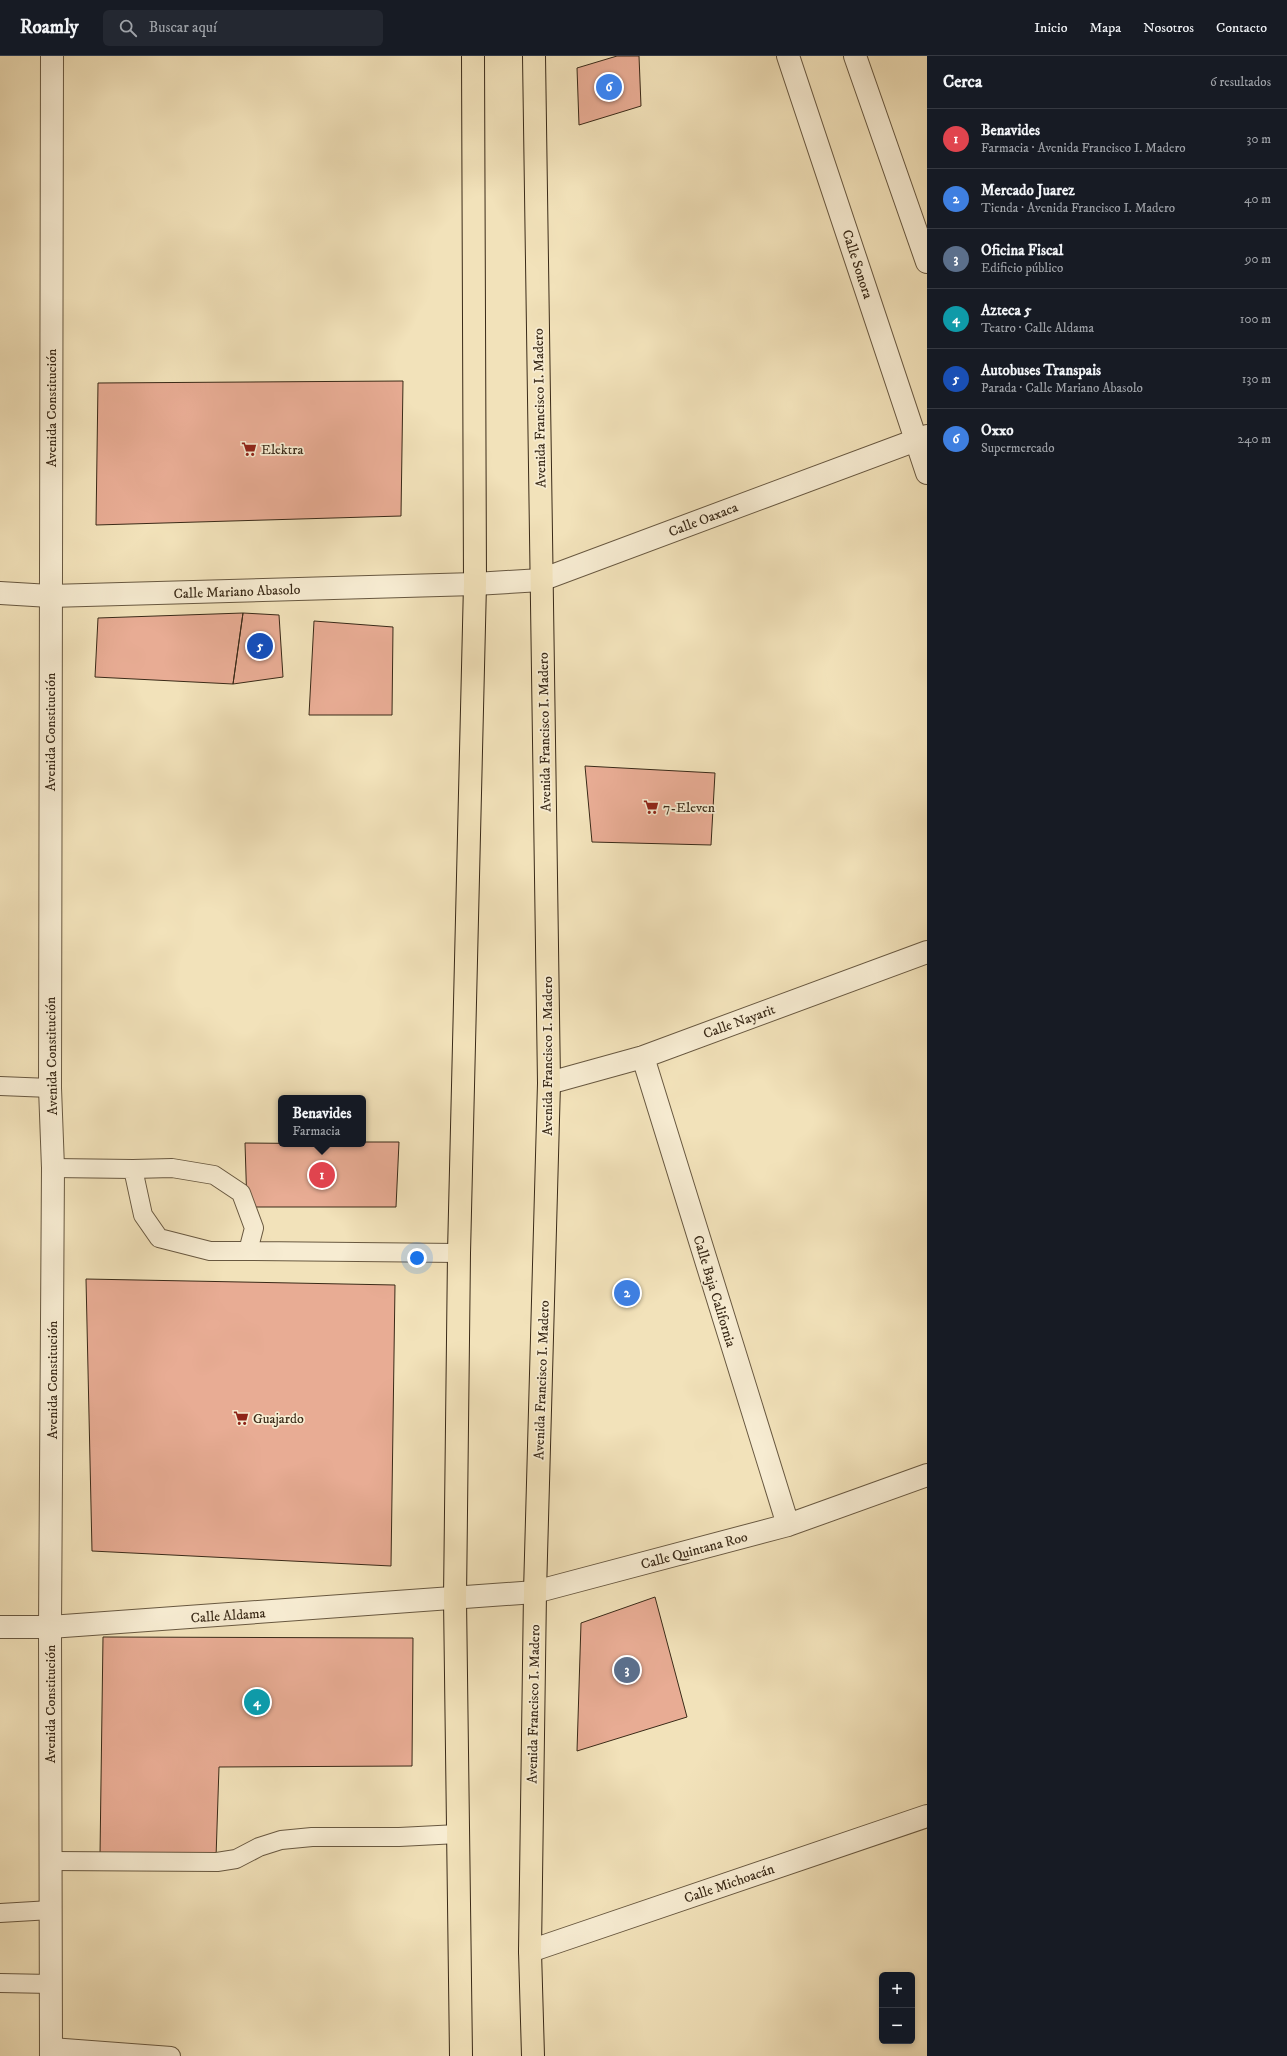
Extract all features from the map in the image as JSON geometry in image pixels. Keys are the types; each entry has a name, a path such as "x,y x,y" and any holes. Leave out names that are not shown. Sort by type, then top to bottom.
{"main road":[{"name":"Avenida Francisco I. Madero","path":"533,2056 530,1951 535,1592 548,1083 534,56"},
{"path":"461,2056 455,1599 459,1253 475,584 477,57"}],"street":[{"name":"Avenida Constitución","path":"51,2052 50,1627 53,1168 50,1088 50,596 52,56"},
{"name":"Calle Sonora","path":"788,56 921,437 927,473"},
{"path":"855,56 927,262"},
{"name":"Calle Oaxaca","path":"475,584 541,580 921,437"},
{"name":"Calle Mariano Abasolo","path":"0,594 50,596 475,584"},
{"name":"Calle Nayarit","path":"548,1083 643,1057 927,952"},
{"name":"Calle Baja California","path":"643,1057 788,1525"},
{"name":"Calle Quintana Roo","path":"455,1599 535,1592 788,1525 927,1475"},
{"name":"Calle Aldama","path":"0,1627 50,1627 455,1599"},
{"name":"Calle Michoacán","path":"530,1951 927,1816"}],"lane":[{"path":"0,1086 50,1088"},
{"path":"53,1168 172,1168 214,1175 241,1194 254,1228 248,1251"},
{"path":"133,1169 142,1215 159,1238 210,1251 459,1253"},
{"path":"51,1861 217,1862 236,1859 259,1847 281,1840 312,1837 400,1837 458,1834"},
{"path":"0,1913 51,1910"},
{"path":"0,1983 51,1984"},
{"path":"51,2052 171,2056"}],"building":[{"path":"617,56 639,56 641,106 579,125 577,68"},
{"name":"Elektra","path":"403,381 401,516 96,525 98,383"},
{"path":"243,613 279,615 283,677 233,684"},
{"path":"243,613 233,684 95,677 98,618"},
{"path":"314,621 393,627 392,715 309,715"},
{"name":"7-Eleven","path":"585,766 715,773 711,845 592,842"},
{"path":"366,1142 399,1142 396,1207 247,1207 245,1143 278,1143 278,1147 366,1147"},
{"name":"Guajardo","path":"86,1279 395,1285 391,1566 92,1551"},
{"path":"655,1597 687,1717 577,1751 581,1623"},
{"path":"103,1637 413,1638 412,1766 219,1767 216,1858 100,1855"}],"place":[{"name":"Oxxo","path":"609,87"},
{"name":"Elektra","path":"249,449"},
{"name":"Autobuses Transpais","path":"260,646"},
{"name":"7-Eleven","path":"651,807"},
{"name":"Benavides","path":"322,1175"},
{"name":"Mercado Juarez","path":"627,1293"},
{"name":"Guajardo","path":"241,1418"},
{"name":"Oficina Fiscal","path":"627,1670"},
{"name":"Azteca 5","path":"257,1702"}]}
